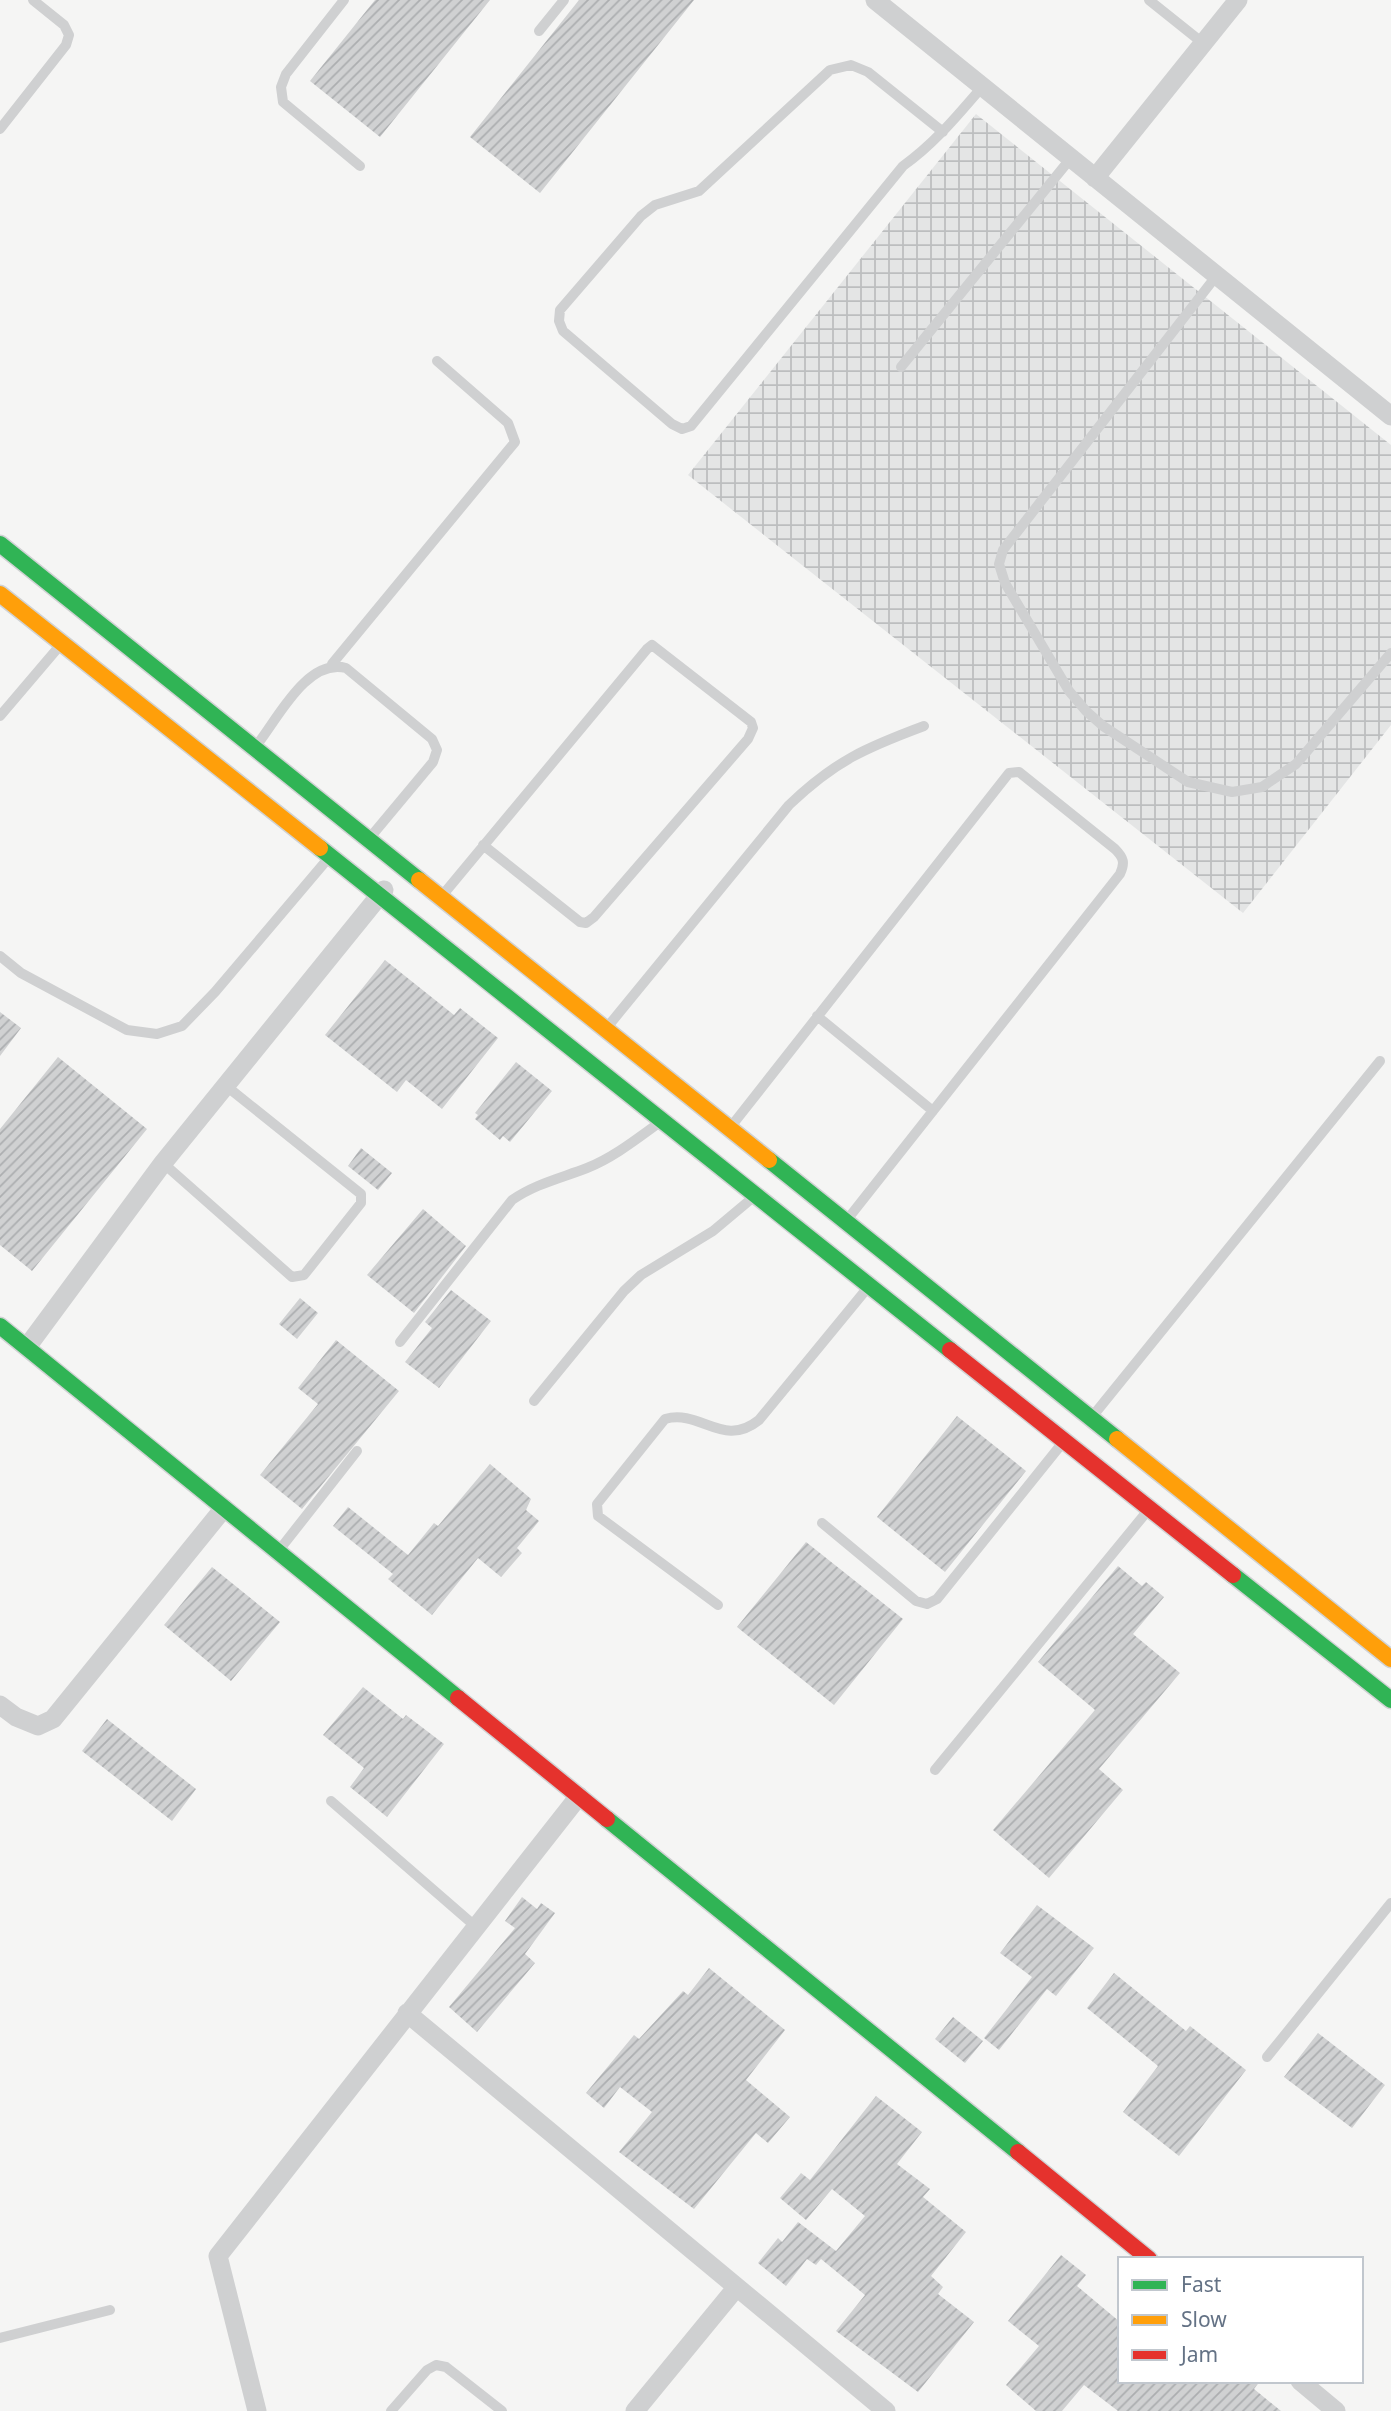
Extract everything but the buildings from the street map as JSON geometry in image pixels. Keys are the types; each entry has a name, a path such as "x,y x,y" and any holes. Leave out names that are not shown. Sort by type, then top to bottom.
{"main road":[{"path":"0,544 1391,1659"},
{"path":"0,594 1391,1700"},
{"path":"0,1326 1147,2257"}],"street":[{"path":"875,0 1391,416"},
{"path":"1095,178 1238,0"},
{"path":"27,1346 163,1163 402,868"},
{"path":"0,1705 16,1717 38,1726 53,1719 224,1508"},
{"path":"257,2411 218,2256 579,1796"},
{"path":"407,2012 886,2411"},
{"path":"635,2411 736,2288"},
{"path":"1302,2383 1336,2411"}],"lane":[{"path":"0,129 66,45 69,35 64,25 33,0"},
{"path":"344,0 286,74 281,87 283,102 360,166"},
{"path":"540,31 564,0"},
{"path":"1149,0 1204,44"},
{"path":"943,132 868,72 843,64 830,70 699,191 662,202 641,216 560,310 559,321 564,331 672,424 682,429 691,426 903,166 943,132 982,87"},
{"path":"901,367 1071,158"},
{"path":"1217,275 1003,550 999,564 1005,583 1069,691 1103,726 1188,782 1233,792 1262,787 1296,764 1391,653"},
{"path":"254,748 302,686 319,670 332,664 515,442 508,423 437,361"},
{"path":"0,716 62,644"},
{"path":"440,898 483,845 652,645 751,722 753,728 748,739 586,923 580,922 483,845"},
{"path":"332,664 346,668 432,738 437,750 433,762 368,841"},
{"path":"604,1030 797,797 822,774 866,748 924,726"},
{"path":"729,1129 1009,773 1019,772 1123,856 1124,865 1120,874 845,1222"},
{"path":"0,956 21,973 127,1030 157,1034 182,1026 215,992 330,856"},
{"path":"817,1016 933,1111"},
{"path":"1091,1418 1380,1061"},
{"path":"163,1163 292,1277 304,1275 361,1203 361,1194 225,1085"},
{"path":"400,1342 512,1200 528,1189 589,1167 622,1150 662,1121"},
{"path":"534,1401 624,1291 641,1275 713,1231 756,1195"},
{"path":"718,1605 598,1516 597,1504 665,1419 679,1418 736,1433 746,1431 759,1420 869,1285"},
{"path":"822,1523 916,1601 927,1604 937,1599 1064,1440"},
{"path":"278,1552 356,1451"},
{"path":"935,1770 1150,1508"},
{"path":"331,1801 475,1926"},
{"path":"1267,2057 1391,1903"},
{"path":"0,2338 110,2310"},
{"path":"391,2411 427,2370 436,2365 446,2367 502,2411"}],"shaded area":[{"path":"976,114 1391,445 1391,725 1243,913 688,475"}],"traffic: fast":[{"path":"0,544 419,880"},
{"path":"320,848 950,1350"},
{"path":"769,1160 1117,1439"},
{"path":"0,1326 458,1698"},
{"path":"1233,1575 1391,1700"},
{"path":"607,1819 1018,2152"}],"traffic: slow":[{"path":"0,594 320,848"},
{"path":"419,880 769,1160"},
{"path":"1117,1439 1391,1659"}],"traffic: jam":[{"path":"950,1350 1233,1575"},
{"path":"458,1698 607,1819"},
{"path":"1018,2152 1147,2257"}]}
